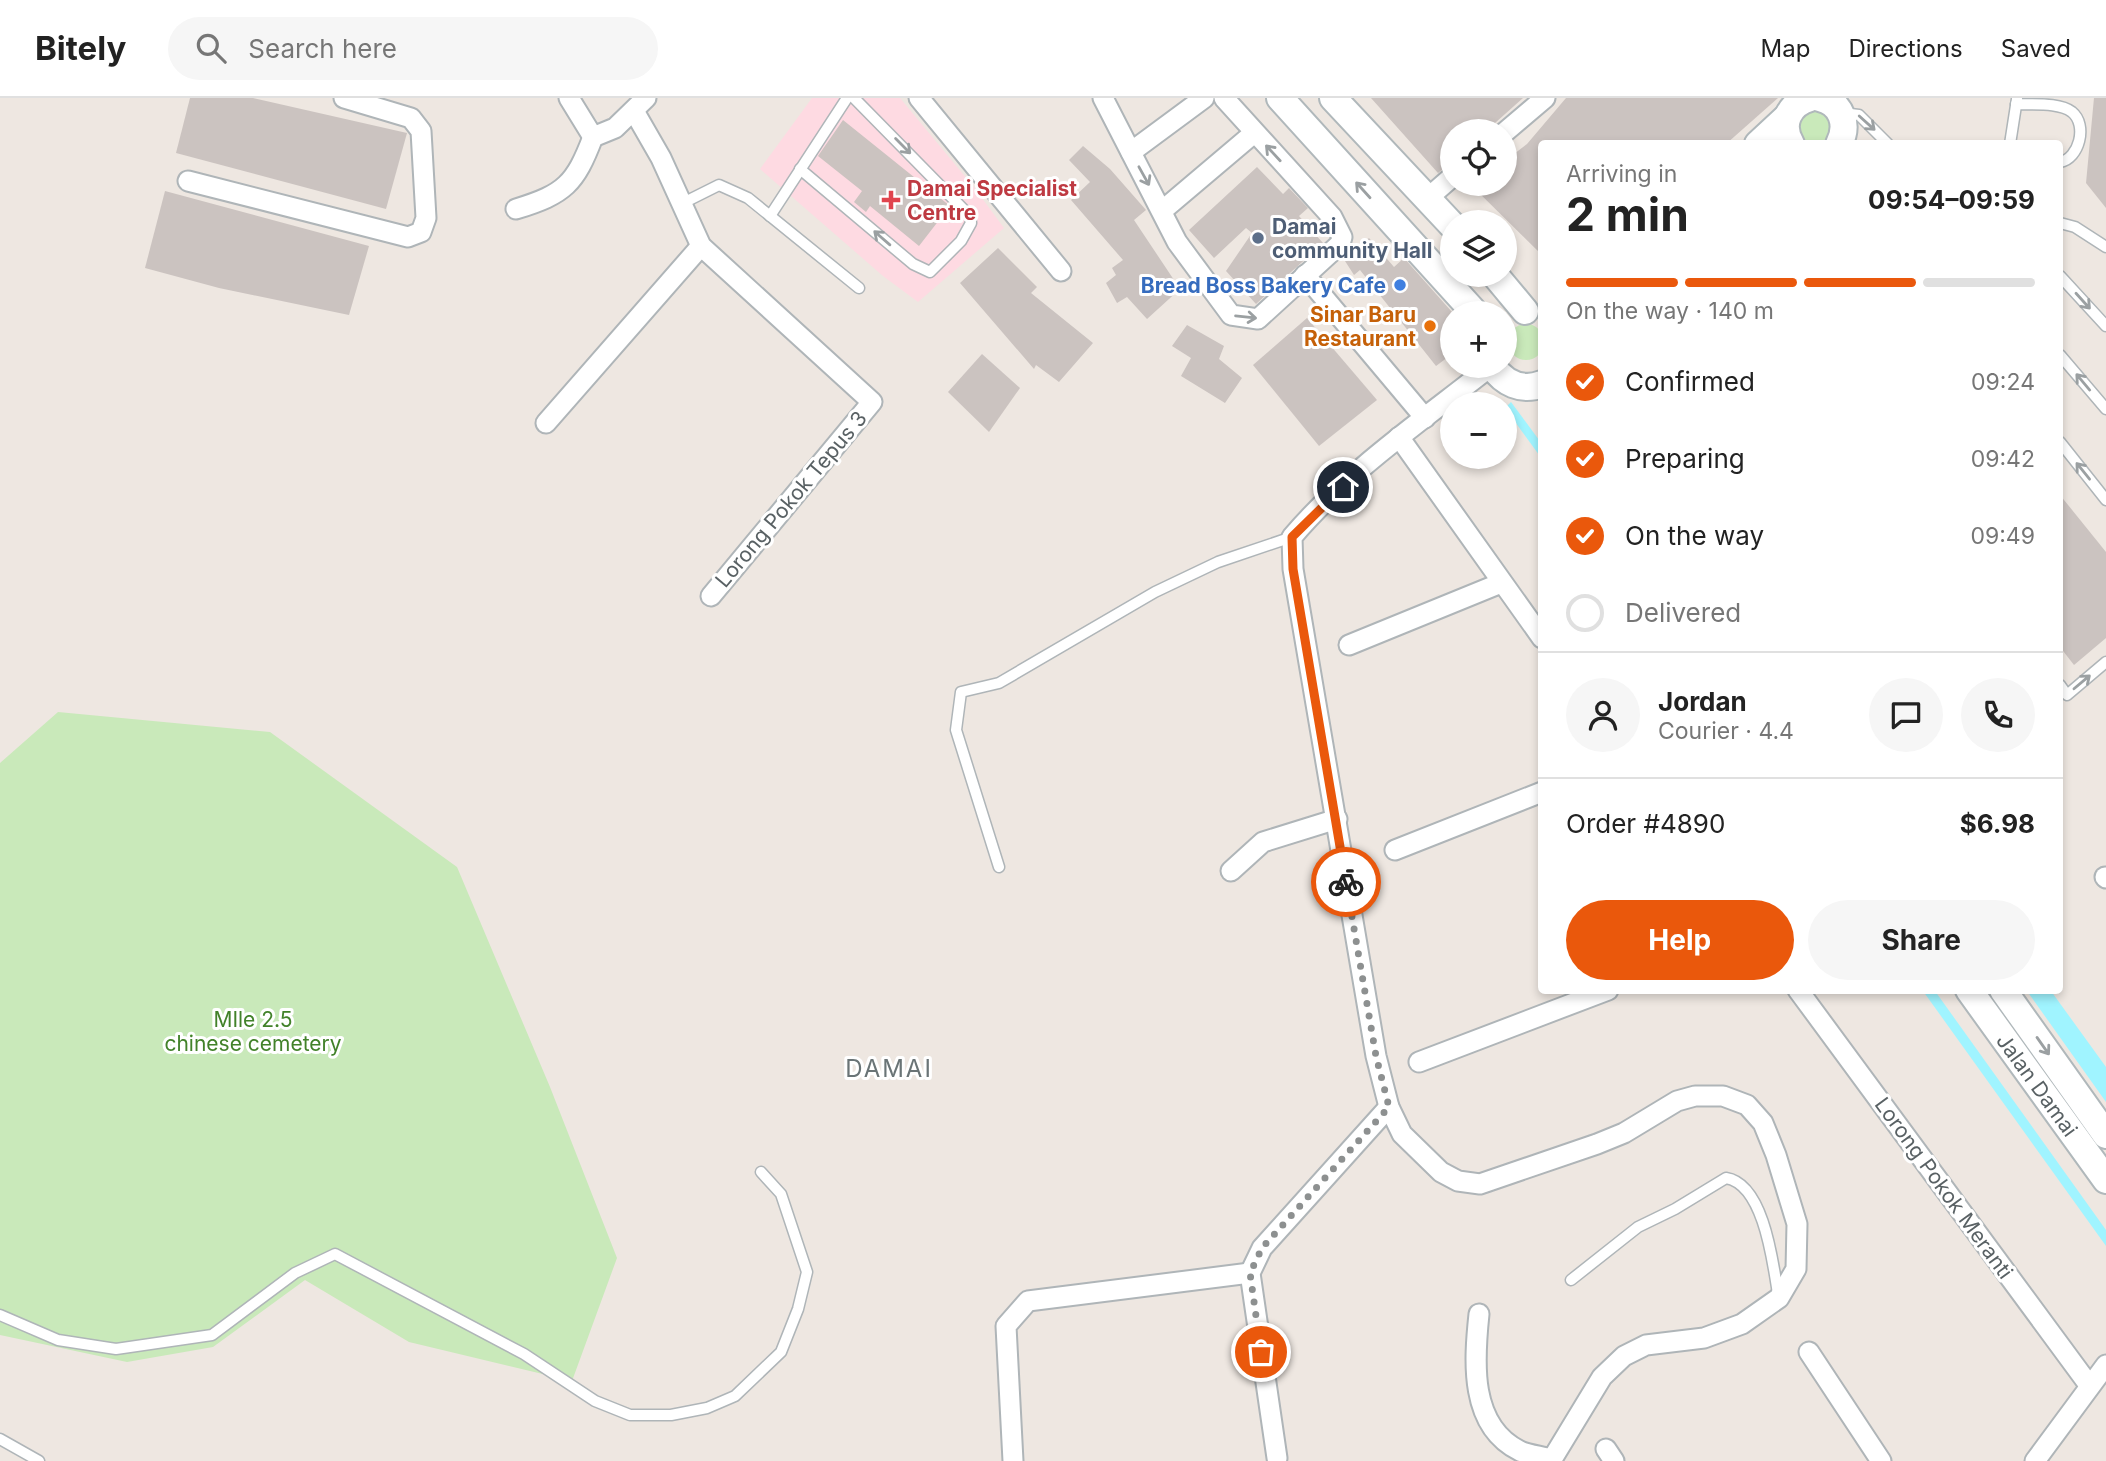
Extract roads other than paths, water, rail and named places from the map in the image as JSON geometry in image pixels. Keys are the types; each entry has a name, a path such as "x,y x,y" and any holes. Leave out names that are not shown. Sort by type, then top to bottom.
{"main road":[{"path":"1280,98 1464,301"},
{"path":"1333,98 1440,212"},
{"path":"1768,140 1789,131 1798,102 1808,98"},
{"path":"1835,103 1844,122 1843,140"},
{"path":"1506,287 1530,313"},
{"path":"1502,378 1521,388 1538,389"},
{"name":"Jalan Damai","path":"1972,994 2106,1180"},
{"name":"Jalan Damai","path":"2006,994 2106,1135"}],"street":[{"path":"188,181 408,237 421,232 426,218 421,131 411,118 344,98"},
{"path":"569,98 593,136"},
{"path":"919,98 1061,271"},
{"path":"1131,152 1204,98"},
{"path":"1110,101 1131,152 1177,242 1231,315 1258,319 1340,244 1341,230 1224,98"},
{"path":"1517,122 1545,98"},
{"path":"516,209 546,200 570,182 579,172 593,136 615,128 640,104 701,246 547,423"},
{"path":"1163,210 1254,133"},
{"path":"1428,198 1440,188"},
{"name":"Lorong Pokok Tepus 3","path":"701,246 872,402 711,596"},
{"path":"1305,275 1425,418"},
{"path":"1476,378 1399,437 1306,520 1292,537 1293,569 1337,819 1356,951 1376,1056 1389,1107 1402,1133 1441,1172 1458,1181 1480,1184 1624,1133 1677,1101 1695,1096 1723,1096 1747,1104 1763,1123 1797,1224 1796,1269 1779,1298 1742,1324 1703,1338 1646,1345 1624,1356 1602,1377 1551,1460 1521,1452 1498,1437 1480,1402 1474,1356 1479,1314"},
{"path":"1399,437 1538,632"},
{"path":"1349,645 1502,583"},
{"path":"1395,850 1538,794"},
{"path":"1231,871 1263,842 1337,819"},
{"path":"1419,1062 1598,994"},
{"name":"Lorong Pokok Meranti","path":"1801,994 2089,1385"},
{"path":"1277,1458 1250,1273 1262,1248 1389,1107"},
{"path":"1013,1461 1006,1326 1028,1301 1250,1273"},
{"path":"1809,1352 1881,1461"},
{"path":"2035,1461 2106,1365"}],"lane":[{"path":"770,216 847,98"},
{"path":"800,169 913,264 924,270 930,272 961,242 971,223 970,216 854,98"},
{"path":"2011,140 2017,101 2063,108 2073,113 2078,121 2080,138 2075,152 2063,162"},
{"path":"1835,103 1859,115 1884,140"},
{"path":"683,202 719,185 748,198 859,288"},
{"path":"2063,224 2075,227 2106,247"},
{"path":"2063,279 2106,326"},
{"path":"2063,359 2106,409"},
{"path":"2063,446 2106,500"},
{"path":"999,867 957,730 961,692 999,682 1155,592 1218,562 1292,537"},
{"path":"2063,689 2067,695 2106,662"},
{"path":"0,1315 58,1340 116,1349 212,1335 295,1273 335,1254 523,1354 595,1401 630,1415 671,1415 707,1408 735,1396 781,1352 798,1309 807,1272 781,1194 761,1172"},
{"path":"1571,1280 1608,1254 1637,1227 1675,1209 1726,1178 1742,1185 1767,1229 1779,1298"},
{"path":"0,1439 39,1461"}],"water":[{"path":"1517,410 1538,439 1538,453 1517,425"},
{"path":"1925,994 1937,994 2106,1230 2106,1246"},
{"path":"2029,994 2053,994 2106,1067 2106,1102"}],"place":[{"name":"Damai Specialist Centre","path":"891,200"},
{"name":"Damai community Hall","path":"1258,238"},
{"name":"Bread Boss Bakery Cafe","path":"1400,285"},
{"name":"Sinar Baru Restaurant","path":"1430,326"}],"district":[{"name":"DAMAI","path":"889,1068"}],"park label":[{"name":"MIle 2.5 chinese cemetery","path":"253,1031"}]}
